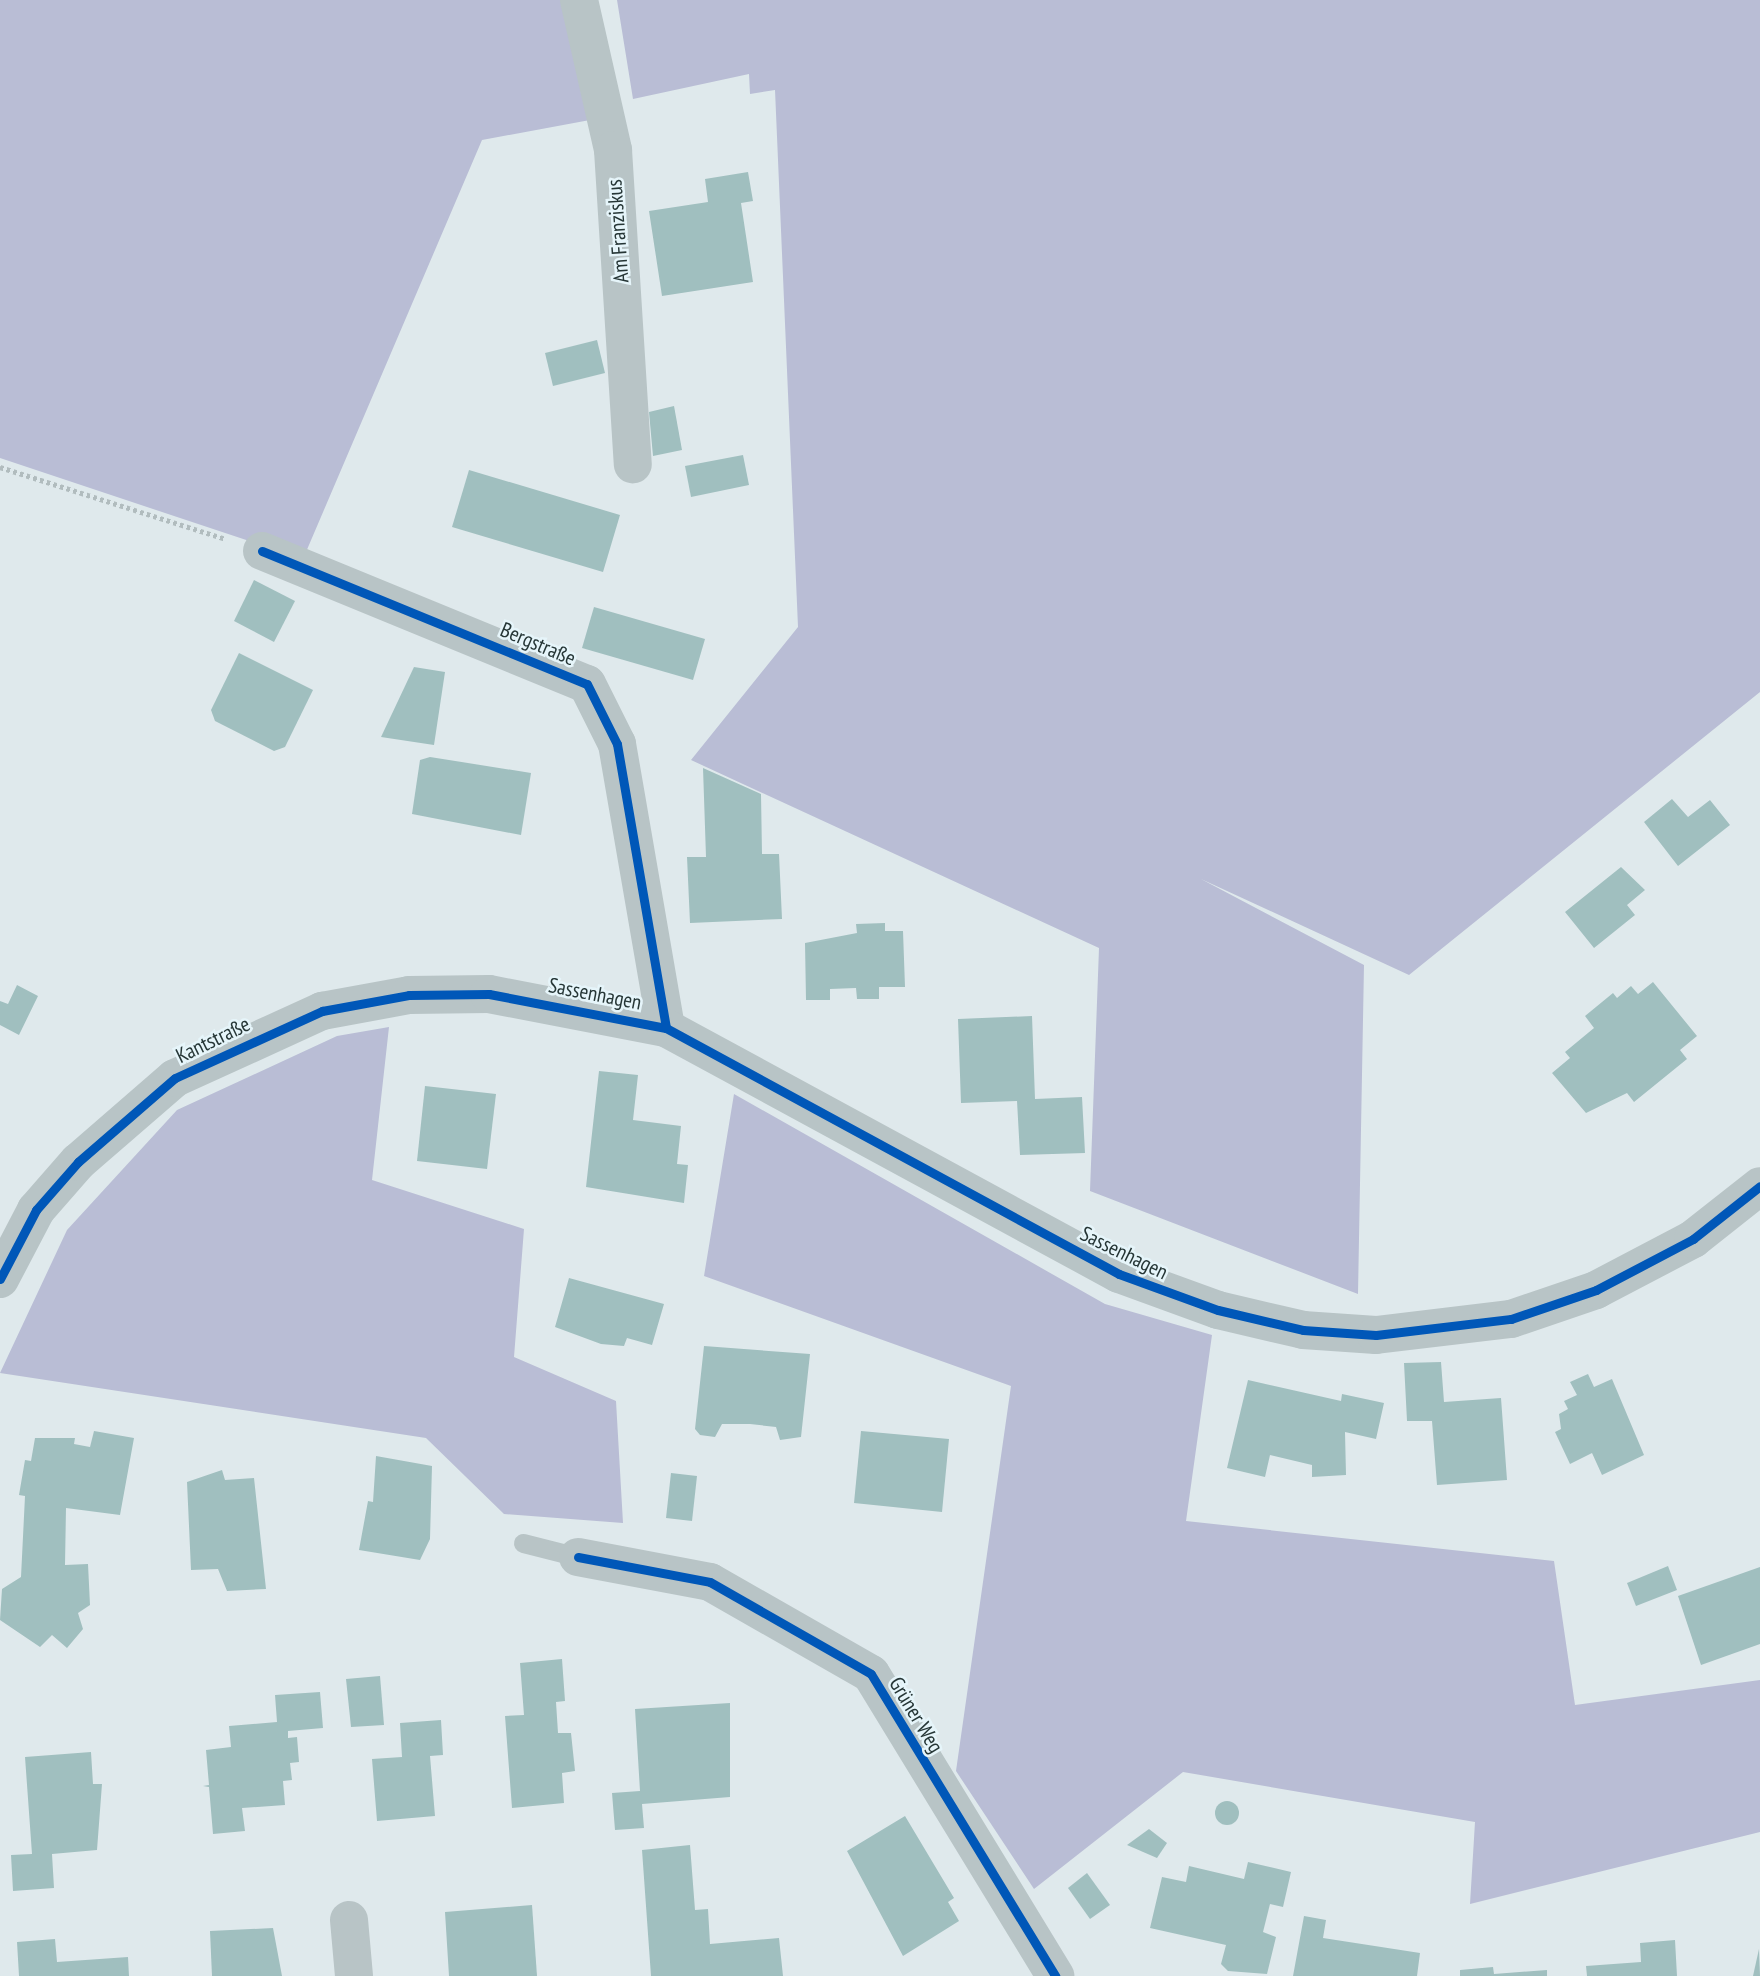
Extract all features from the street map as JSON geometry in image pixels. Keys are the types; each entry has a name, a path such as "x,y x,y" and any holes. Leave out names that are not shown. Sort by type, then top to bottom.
{"street":[{"name":"Am Franziskus","path":"579,0 613,150 633,464"},
{"name":"Bergstraße","path":"262,551 587,684 617,744 666,1028"},
{"name":"Sassenhagen","path":"489,994 666,1028 1119,1274 1218,1310 1303,1330 1376,1335 1511,1319 1596,1290 1693,1239 1760,1186"},
{"name":"Kantstraße","path":"0,1279 36,1210 69,1172 175,1078 322,1011 409,995 489,994"},
{"name":"Grüner Weg","path":"578,1557 710,1582 871,1674 1055,1976"},
{"path":"349,1920 354,1976"}],"lane":[{"path":"523,1543 578,1557"}],"path":[{"path":"0,467 262,551"}],"shaded area":[{"path":"0,0 570,0 590,120 482,140 303,559 0,458"},
{"path":"617,0 1760,0 1760,692 1409,975 1201,879 1364,965 1358,1294 1090,1191 1099,948 691,760 798,627 775,90 750,94 749,74 633,99"},
{"path":"389,1027 372,1180 524,1229 514,1357 616,1401 623,1523 504,1514 426,1438 0,1373 67,1230 177,1110 337,1036"},
{"path":"734,1094 1105,1304 1212,1335 1186,1521 1554,1561 1575,1705 1760,1680 1760,1832 1470,1904 1475,1822 1183,1772 1034,1889 956,1771 1011,1386 704,1276"}],"building":[{"path":"748,172 753,201 741,203 753,282 662,296 649,211 708,202 705,179"},
{"path":"597,340 605,373 553,386 545,353"},
{"path":"674,406 682,450 653,456 649,412"},
{"path":"743,455 749,485 691,497 685,466"},
{"path":"469,470 620,515 603,572 452,527"},
{"path":"254,580 295,601 274,642 234,621"},
{"path":"594,607 705,639 693,680 582,648"},
{"path":"239,653 313,690 285,747 274,751 215,721 211,710"},
{"path":"414,667 445,672 434,745 381,737"},
{"path":"430,757 531,773 521,835 412,814 420,760"},
{"path":"703,768 761,794 762,854 779,854 782,919 690,923 687,857 706,857"},
{"path":"1672,799 1688,817 1710,800 1730,825 1678,866 1644,822"},
{"path":"1621,867 1645,890 1627,905 1635,915 1594,948 1565,912"},
{"path":"885,923 885,931 903,931 905,987 879,987 879,999 857,999 856,988 830,989 830,1000 806,1000 805,943 857,933 856,924"},
{"path":"1653,982 1697,1036 1680,1050 1687,1059 1634,1102 1627,1093 1586,1113 1552,1073 1570,1058 1565,1052 1594,1028 1585,1016 1613,993 1617,998 1631,986 1638,994"},
{"path":"17,985 38,996 19,1035 0,1025 0,1001 8,1004"},
{"path":"1032,1016 1035,1099 1082,1097 1085,1153 1020,1155 1017,1101 961,1103 958,1019"},
{"path":"599,1071 638,1075 633,1120 681,1126 677,1164 688,1165 684,1203 586,1187"},
{"path":"425,1086 496,1094 487,1169 417,1161"},
{"path":"569,1278 664,1304 652,1345 627,1338 624,1346 601,1344 555,1327"},
{"path":"704,1346 810,1354 801,1437 780,1440 776,1427 750,1424 722,1424 715,1437 700,1435 695,1429"},
{"path":"1441,1362 1444,1402 1501,1398 1507,1480 1437,1485 1432,1421 1407,1421 1404,1363"},
{"path":"1588,1374 1594,1387 1612,1379 1644,1455 1602,1475 1592,1453 1570,1464 1555,1432 1561,1429 1559,1414 1568,1409 1564,1401 1577,1395 1570,1382"},
{"path":"1248,1380 1341,1401 1342,1394 1384,1403 1376,1439 1345,1432 1346,1475 1312,1477 1312,1465 1270,1455 1265,1477 1227,1468"},
{"path":"94,1431 134,1438 120,1515 66,1508 65,1565 88,1564 90,1605 78,1613 83,1629 67,1648 52,1635 40,1647 0,1620 2,1589 21,1577 25,1496 19,1495 25,1460 31,1461 35,1438 75,1438 74,1444 90,1447"},
{"path":"861,1431 949,1439 942,1512 854,1503"},
{"path":"376,1456 432,1466 430,1539 420,1560 359,1550 368,1501 373,1502"},
{"path":"222,1470 225,1480 254,1478 266,1589 227,1591 218,1569 191,1570 187,1482"},
{"path":"671,1473 697,1476 692,1521 666,1518"},
{"path":"1668,1566 1677,1590 1636,1606 1627,1583"},
{"path":"1760,1567 1760,1644 1701,1665 1678,1596"},
{"path":"562,1659 565,1701 556,1702 558,1733 571,1733 575,1771 562,1773 564,1803 512,1808 505,1716 524,1715 520,1663"},
{"path":"380,1676 384,1725 351,1727 346,1679"},
{"path":"320,1692 323,1728 288,1731 288,1738 297,1737 299,1762 290,1763 292,1780 283,1781 285,1805 242,1808 245,1831 213,1834 209,1787 203,1786 209,1785 206,1750 231,1747 229,1726 277,1722 275,1695"},
{"path":"730,1703 730,1797 642,1804 644,1828 615,1830 612,1793 640,1791 635,1709"},
{"path":"441,1720 443,1755 430,1756 435,1816 377,1821 372,1759 402,1757 400,1723"},
{"path":"91,1752 93,1784 102,1784 97,1850 52,1854 54,1888 13,1891 11,1855 32,1854 25,1757"},
{"path":"1227,1801 1235,1805 1239,1813 1235,1821 1227,1825 1219,1821 1215,1813 1219,1805"},
{"path":"905,1816 954,1898 948,1902 959,1921 903,1956 847,1851"},
{"path":"1149,1829 1167,1843 1157,1858 1127,1845"},
{"path":"690,1845 695,1910 708,1909 710,1944 779,1938 783,1976 651,1976 642,1850"},
{"path":"1248,1862 1291,1872 1283,1907 1270,1904 1263,1932 1276,1937 1267,1974 1228,1971 1221,1964 1226,1945 1150,1928 1162,1877 1186,1882 1189,1866 1244,1879"},
{"path":"1087,1873 1110,1905 1090,1919 1068,1888"},
{"path":"532,1905 537,1976 449,1976 445,1912"},
{"path":"1304,1916 1326,1920 1323,1938 1420,1953 1417,1976 1293,1976"},
{"path":"273,1928 282,1976 212,1976 210,1931"},
{"path":"55,1939 57,1962 128,1957 129,1976 19,1976 17,1942"},
{"path":"1675,1940 1677,1976 1587,1976 1586,1966 1641,1962 1640,1943"},
{"path":"1759,1949 1760,1976 1753,1976"},
{"path":"1493,1967 1494,1974 1547,1970 1547,1976 1460,1976 1460,1970"}],"cycle path":[{"path":"262,551 587,684 617,744 666,1028"},
{"path":"0,1279 36,1210 78,1162 175,1078 322,1011 409,995 489,994 666,1028 1119,1274 1218,1310 1303,1330 1376,1335 1511,1319 1596,1290 1693,1239 1760,1186"},
{"path":"578,1557 710,1582 871,1674 1055,1976"}]}
